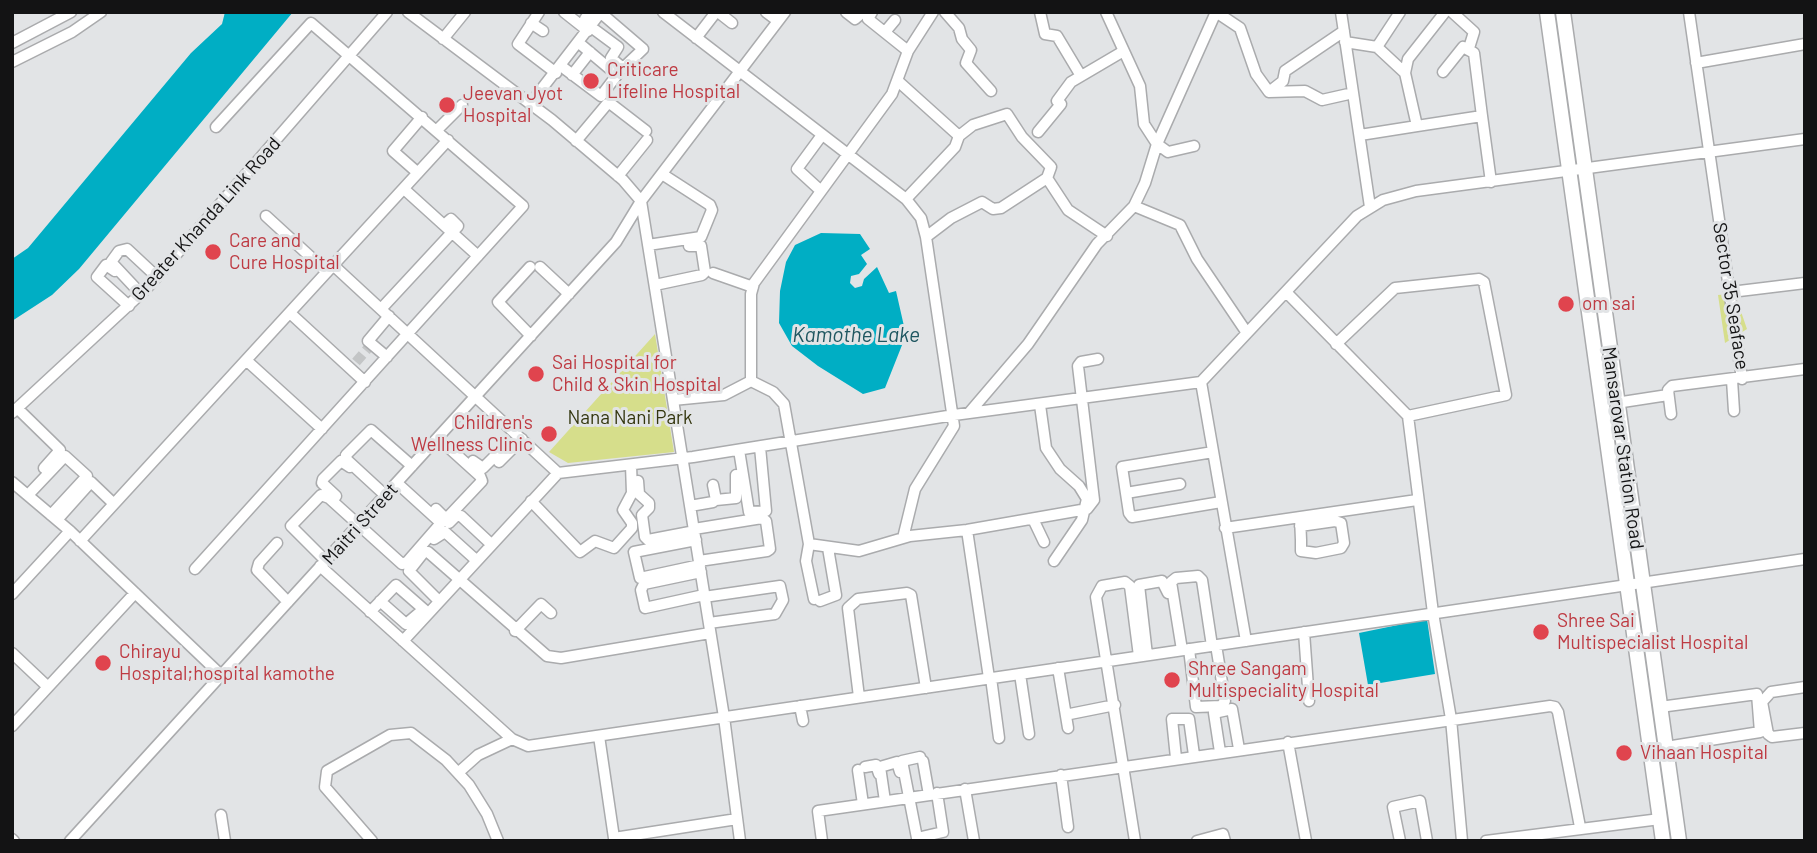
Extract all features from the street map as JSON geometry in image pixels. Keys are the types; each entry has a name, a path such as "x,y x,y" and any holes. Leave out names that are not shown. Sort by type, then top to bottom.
{"main road":[{"name":"Mansarovar Station Road","path":"1547,12 1576,170 1610,394 1663,841"},
{"name":"Mansarovar Station Road","path":"1563,12 1576,170"},
{"name":"Mansarovar Station Road","path":"1610,394 1634,584 1660,707 1679,841"}],"street":[{"path":"12,62 72,32 84,17 101,12"},
{"name":"Greater Khanda Link Road","path":"15,410 157,277 387,12"},
{"path":"443,39 465,12"},
{"path":"539,12 518,44 559,70 572,75 601,96 616,72 579,43"},
{"path":"530,104 559,70 593,21 564,12"},
{"path":"663,12 678,16 696,38 906,198 917,210 926,237 954,426 915,489 903,538"},
{"path":"696,38 717,12 732,23"},
{"path":"766,12 782,17"},
{"path":"846,12 855,19 863,12"},
{"path":"872,12 868,19 905,48"},
{"path":"905,48 933,12"},
{"path":"945,12 959,28 961,39 971,50 967,63 991,91"},
{"path":"1040,12 1045,34 1057,36 1081,76"},
{"path":"1105,12 1140,86 1144,124 1157,144 1168,152 1194,146"},
{"path":"969,413 1028,344 1079,267 1134,206 1157,144 1216,12 1240,27 1256,74 1269,92"},
{"path":"1341,12 1370,207"},
{"path":"1377,47 1401,12"},
{"path":"1417,126 1405,73 1408,59 1445,12"},
{"path":"1452,12 1474,32 1469,48"},
{"name":"Sector 35 Seaface","path":"1689,12 1707,152 1731,292 1737,379 1805,369"},
{"path":"408,13 576,141 618,176 641,201 724,717 740,841"},
{"path":"12,43 65,14 72,32"},
{"name":"Maitri Street","path":"70,841 616,242 641,201 742,73 782,17"},
{"path":"885,32 895,20"},
{"path":"751,381 753,287 899,82 905,48 922,20"},
{"path":"216,127 311,23 351,54 523,206 408,334 384,356"},
{"path":"531,23 543,31"},
{"path":"1269,92 1283,81 1285,71 1344,37 1377,47 1405,73"},
{"path":"1696,64 1805,44"},
{"path":"1443,72 1461,50 1469,48"},
{"path":"1469,48 1474,53 1491,182"},
{"path":"572,75 590,52"},
{"path":"1038,132 1060,104 1057,101 1071,82 1122,52"},
{"path":"899,82 959,136"},
{"path":"1269,92 1305,91 1322,100 1353,93"},
{"path":"576,141 607,104 611,104 646,136 618,176"},
{"path":"437,130 462,105"},
{"path":"906,198 955,147 959,136 973,125 1002,113 1007,114 1022,137 1051,167 1046,178 1001,208 993,209 982,202 951,218 926,237"},
{"path":"1360,135 1482,116"},
{"path":"418,173 393,151 422,117"},
{"path":"821,191 797,173 797,169 822,135"},
{"path":"380,601 407,624 426,611 439,601 558,473 761,452 789,443 954,415 1201,382 1357,216 1370,207 1416,191 1805,139"},
{"path":"80,541 449,140"},
{"path":"649,248 701,237 712,210 710,205 662,174"},
{"path":"1046,178 1069,210 1107,236"},
{"path":"404,188 478,256"},
{"path":"1134,206 1180,225 1197,259 1247,333"},
{"path":"266,216 385,313 558,473"},
{"path":"384,356 368,340 448,229"},
{"path":"649,248 699,244 701,247 702,275 655,285"},
{"path":"140,295 111,262 119,251 127,249 157,277"},
{"path":"128,306 97,277 106,265 140,295"},
{"path":"531,335 498,302 535,267 569,294"},
{"path":"713,273 753,287"},
{"path":"1336,344 1395,288 1479,279 1484,282 1506,395 1408,416"},
{"path":"1731,292 1805,282"},
{"path":"1286,292 1408,416 1433,613 1451,719 1462,841"},
{"path":"290,313 353,365 365,382"},
{"path":"195,569 365,382 393,340"},
{"path":"369,347 384,356"},
{"path":"809,544 859,551 903,538 1084,510 1094,500 1079,400 1078,366 1082,362 1098,359"},
{"path":"246,360 321,429"},
{"path":"1671,414 1668,390 1672,386 1737,379 1734,411"},
{"path":"673,400 724,395 751,381"},
{"path":"751,381 773,392 784,404 809,544 806,561 817,600 836,595 828,548"},
{"path":"1201,382 1246,641"},
{"path":"1610,394 1668,395"},
{"path":"1040,405 1046,448 1060,469 1079,486 1087,499 1082,520 1054,561"},
{"path":"15,410 60,450 25,493"},
{"path":"384,496 347,460 346,455 371,430 412,466"},
{"path":"440,435 480,468 485,467 506,445"},
{"path":"398,481 446,517 480,484 480,476 440,435"},
{"path":"491,471 522,439"},
{"path":"738,454 749,512 766,511 761,452"},
{"path":"1213,452 1122,467 1126,493 1132,517 1221,502"},
{"path":"713,485 716,500 738,496 738,454"},
{"path":"25,493 65,456 87,476 54,517"},
{"path":"384,496 343,461 323,479 325,485 360,523 402,564 407,562 440,523 398,481"},
{"path":"531,501 580,552 595,541 614,548 632,528 632,523 623,510 632,493 633,464"},
{"path":"633,464 639,494 649,503 642,515 645,537 648,540 762,518 766,521 770,549 640,578 634,552 695,533"},
{"path":"618,478 631,478"},
{"path":"12,482 70,531 221,675"},
{"path":"54,517 91,482 114,504"},
{"path":"1126,493 1180,484"},
{"path":"360,523 326,496 321,495 292,524 296,534 370,612 512,739 528,746 1805,559"},
{"path":"474,495 460,510 492,543"},
{"path":"1225,528 1300,521 1417,500"},
{"path":"691,506 713,502"},
{"path":"477,559 447,526 456,516 461,516 492,543"},
{"path":"1033,519 1044,542"},
{"path":"1300,521 1341,523 1344,543 1341,548 1307,554 1301,551 1300,521"},
{"path":"967,530 999,738"},
{"path":"12,594 70,531"},
{"path":"477,559 445,532 431,542 432,549 514,631 540,653 561,658 775,614 783,600 780,586 704,596 645,608 641,590 645,584 700,566"},
{"path":"277,543 259,563 257,570 288,601"},
{"path":"439,601 410,574 410,566 426,551 460,578"},
{"path":"1143,656 1138,590 1140,584 1163,581 1166,583 1196,707 1221,706 1225,701 1202,580 1198,576 1176,578 1171,582 1183,650"},
{"path":"1135,841 1097,591 1102,586 1125,582 1131,592 1143,656"},
{"path":"370,612 396,585 426,611"},
{"path":"12,726 135,593"},
{"path":"859,697 848,608 858,599 907,593 911,595 926,688"},
{"path":"514,631 541,604 551,613"},
{"path":"403,641 426,611"},
{"path":"1304,632 1309,701"},
{"path":"12,653 48,687"},
{"path":"1060,668 1070,714 1070,728 1060,668"},
{"path":"1022,673 1031,732"},
{"path":"1209,686 1222,684"},
{"path":"1805,687 1771,692 1762,702 1768,734 1776,738 1805,733"},
{"path":"1660,707 1756,694 1760,732 1666,747"},
{"path":"1070,714 1115,705"},
{"path":"800,706 803,721"},
{"path":"822,841 818,811 1194,755 1555,707 1580,827"},
{"path":"1219,752 1214,713 1223,710 1233,711 1239,749"},
{"path":"1212,714 1219,752"},
{"path":"1176,758 1171,721 1180,718 1189,719 1194,755"},
{"path":"372,841 325,787 327,771 390,735 411,733 459,772 487,814 498,841"},
{"path":"599,736 614,838 674,835 737,819"},
{"path":"459,772 478,755 512,739"},
{"path":"1288,742 1306,841"},
{"path":"907,798 902,761 921,759 935,794 946,834"},
{"path":"884,801 880,767 897,762 917,838 943,832 935,794"},
{"path":"863,804 861,769 878,767 884,801"},
{"path":"1061,775 1068,827"},
{"path":"959,833 973,835 965,789"},
{"path":"1399,841 1393,807 1420,801 1427,841"},
{"path":"1486,841 1540,837 1580,827 1659,814 1675,805"},
{"path":"221,815 225,841"},
{"path":"1197,841 1223,834 1225,841"}],"green space":[{"path":"1740,293 1737,300 1747,329 1725,343 1718,295"},
{"name":"Nana Nani Park","path":"655,334 674,452 568,463 549,452"}],"water":[{"path":"225,12 293,12 79,269 52,295 12,321 12,259 28,248 191,53 222,24"},
{"name":"Kamothe Lake","path":"821,233 860,234 870,249 861,255 867,264 859,274 851,276 850,283 855,288 862,286 864,279 877,267 889,293 896,291 906,335 885,388 863,394 792,346 779,323 780,291 786,262 795,245"},
{"path":"1427,619 1435,674 1368,685 1359,633"}],"tunnel":[{"path":"356,362 369,347"}],"place":[{"name":"Criticare Lifeline Hospital","path":"591,81"},
{"name":"Jeevan Jyot Hospital","path":"447,105"},
{"name":"Care and Cure Hospital","path":"213,252"},
{"name":"om sai","path":"1566,304"},
{"name":"Sai Hospital for Child & Skin Hospital","path":"536,374"},
{"name":"Children's Wellness Clinic","path":"549,434"},
{"name":"Shree Sai Multispecialist Hospital","path":"1541,632"},
{"name":"Chirayu Hospital;hospital kamothe","path":"103,663"},
{"name":"Shree Sangam Multispeciality Hospital","path":"1172,680"},
{"name":"Vihaan Hospital","path":"1624,753"}]}
